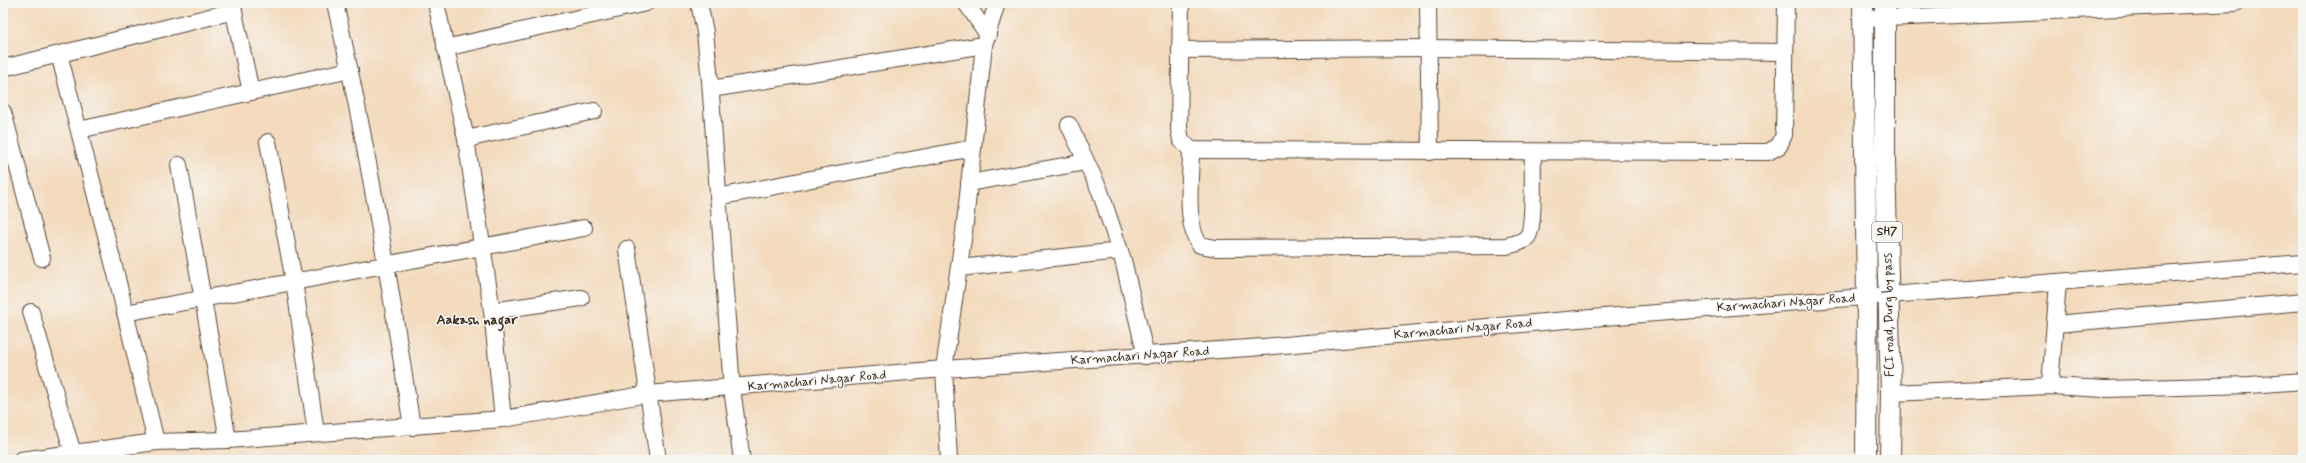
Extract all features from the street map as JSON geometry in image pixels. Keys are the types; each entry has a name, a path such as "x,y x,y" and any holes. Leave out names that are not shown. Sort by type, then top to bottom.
{"main road":[{"name":"FCI road, Durg by pass","path":"1863,11 1867,297 1866,460"},
{"name":"FCI road, Durg by pass","path":"1885,11 1885,161 1891,393 1890,460"}],"street":[{"path":"335,3 350,70 388,264 412,426"},
{"path":"436,3 466,139 492,311 502,419"},
{"path":"445,48 646,3"},
{"path":"699,3 705,32 711,89 732,389 742,460"},
{"path":"966,3 986,40"},
{"path":"949,460 944,370 959,268 986,40 997,3"},
{"path":"1181,3 1179,129 1182,140 1191,150 1190,225 1194,238 1200,245 1216,248 1506,246 1518,244 1528,236 1532,223 1533,152"},
{"path":"1428,3 1430,152"},
{"path":"1191,150 1768,152 1779,146 1784,135 1786,3"},
{"path":"1863,11 2236,3"},
{"path":"3,68 233,7 251,92"},
{"path":"711,89 986,40"},
{"path":"1180,50 1429,48 1785,52"},
{"path":"59,54 125,313 156,442"},
{"path":"79,130 350,70"},
{"path":"3,112 42,258"},
{"path":"466,139 594,112"},
{"path":"1069,126 1100,192 1120,251 1146,356"},
{"path":"268,142 294,281 316,434"},
{"path":"718,197 973,148"},
{"path":"969,183 1086,162"},
{"path":"180,165 228,440"},
{"path":"125,313 204,297 482,248 584,228"},
{"path":"627,249 648,394 653,459"},
{"path":"959,268 1120,251"},
{"name":"Karmachari Nagar Road","path":"21,460 50,458 73,453 156,442 228,440 502,419 648,394 732,389 944,370 1146,356 2303,263"},
{"path":"2050,386 2056,324 2058,282"},
{"path":"492,311 581,298"},
{"path":"2056,324 2303,302"},
{"path":"31,312 73,453"},
{"path":"1891,393 2050,386 2105,389 2250,385 2303,381"}],"district":[{"name":"Aakash nagar","path":"477,320"}]}
